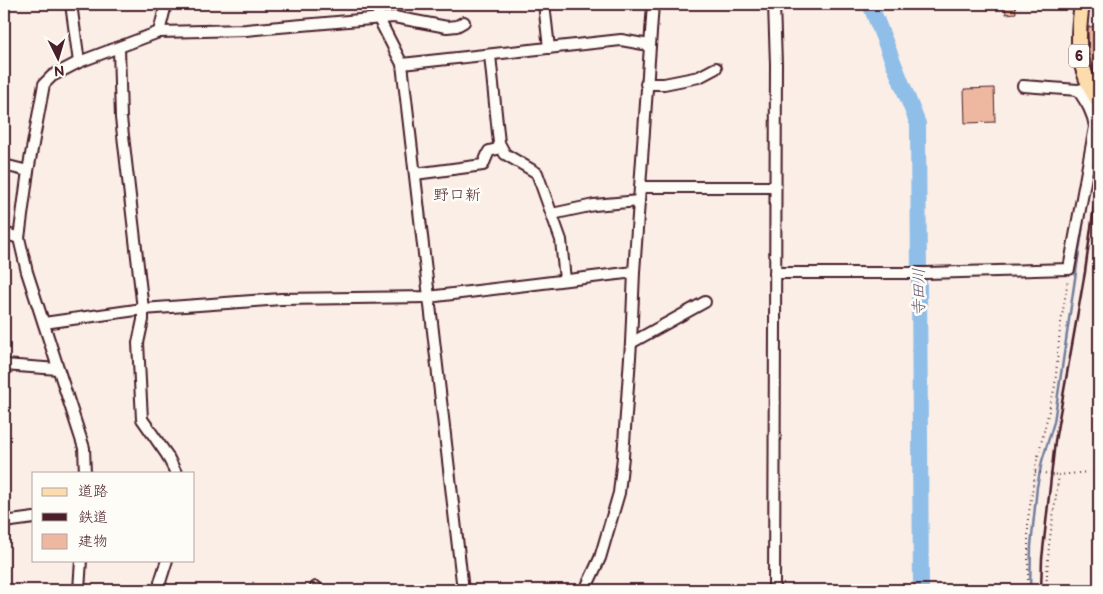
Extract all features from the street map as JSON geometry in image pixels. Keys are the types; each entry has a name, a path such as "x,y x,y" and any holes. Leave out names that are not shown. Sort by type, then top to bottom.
{"main road":[{"name":"6","path":"1082,4 1078,38 1083,88 1099,103"}],"street":[{"path":"71,4 79,62"},
{"path":"159,32 166,4"},
{"path":"378,4 379,19 402,64 464,590"},
{"path":"544,4 549,48"},
{"path":"585,590 600,558 614,517 619,493 631,343 646,84 653,4"},
{"path":"774,4 776,24 774,590"},
{"path":"85,472 84,448 26,272 19,238 28,171 44,84 52,76 79,62 159,32 246,30 394,17 447,27 457,26 464,22"},
{"path":"402,64 621,40 649,45"},
{"path":"119,48 121,118 143,309 143,320 138,343 142,419 167,455 176,472"},
{"path":"490,55 499,143 505,154 537,173 561,240 565,280"},
{"path":"646,84 664,84 699,78 716,68"},
{"path":"775,273 926,273 1069,269 1095,127 1094,118 1087,104 1083,88 1023,86"},
{"path":"415,174 482,164 488,151 502,148"},
{"path":"4,166 28,171"},
{"path":"640,187 775,187"},
{"path":"552,214 594,205 639,201"},
{"path":"4,233 19,238"},
{"path":"44,324 143,309 281,299 428,297 634,272"},
{"path":"631,343 705,302"},
{"path":"4,366 58,369"},
{"path":"4,522 32,518"},
{"path":"79,590 81,562"},
{"path":"162,590 160,582 167,562"}],"path":[{"path":"1028,590 1028,520 1035,472 1055,386 1060,329 1069,269"},
{"path":"1035,472 1059,475 1099,471"},
{"path":"1046,590 1049,545 1059,475"},
{"path":"253,582 256,590"}],"building":[{"path":"1005,4 1015,4 1016,13 1006,14"},
{"path":"1099,26 1099,44 1096,44 1099,76 1095,76 1089,54 1088,27"},
{"path":"994,88 995,122 965,123 964,89"}],"waterway":[{"name":"寺田川","path":"870,4 918,124 921,590"},
{"path":"1030,590 1031,546 1037,487 1042,461 1054,422 1086,204"}],"railway":[{"path":"1041,590 1042,559 1055,441 1085,272 1099,169"}],"district":[{"name":"野口新","path":"457,195"}]}
